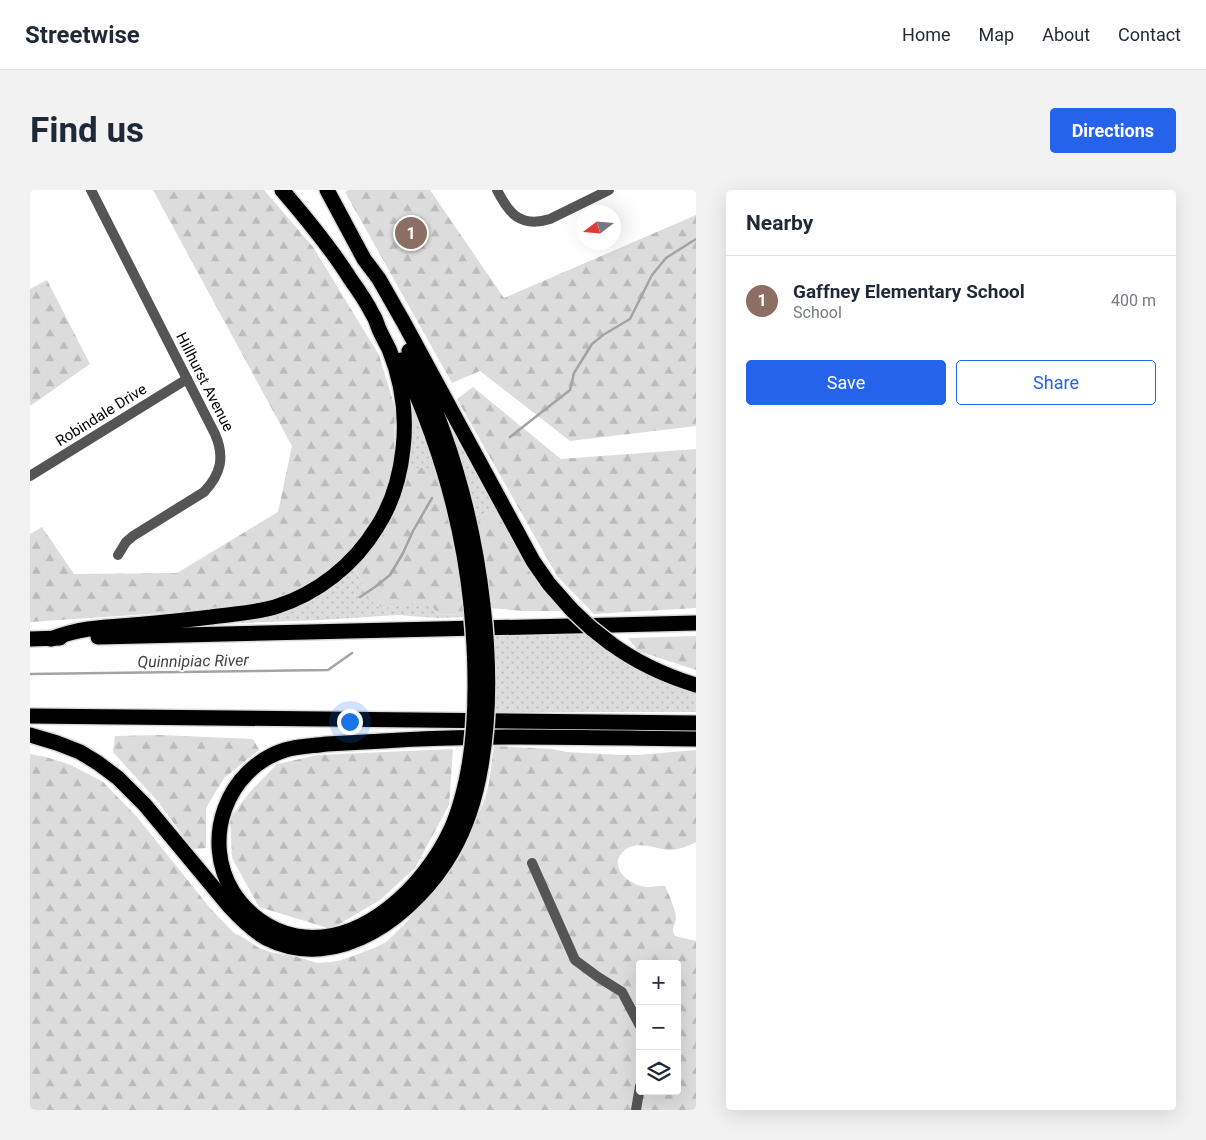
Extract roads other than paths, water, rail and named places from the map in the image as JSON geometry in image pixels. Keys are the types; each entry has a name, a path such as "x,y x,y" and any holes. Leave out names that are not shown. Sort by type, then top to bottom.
{"highway":[{"path":"282,190 335,256 384,329 406,372 436,445 455,510 466,566 487,647 486,726 475,766 447,838 431,864 416,882 397,901 374,919 360,927 337,935 316,938 293,935 279,931 259,920 246,909 236,896 228,882 219,854 221,822 230,798 238,784 251,770 271,756 285,750 321,745 403,739 450,738 498,737 696,739"},
{"path":"327,190 364,259 371,280 417,368 445,434 458,476 477,557 477,605"},
{"path":"364,259 384,286 533,561 554,590 591,628 610,643 650,667 696,685"},
{"path":"51,638 88,628 183,620 264,609 306,594 325,582 349,562 371,537 386,512 397,483 404,446 404,413 399,381 392,358 374,316"},
{"path":"30,639 696,623"},
{"path":"30,716 696,723"},
{"path":"30,735 73,749 109,770 137,796 248,926 264,937 274,941 306,949 335,947 368,935 400,913 423,891 446,861 462,833 472,804 475,766"}],"street":[{"name":"Hillhurst Avenue","path":"91,190 220,445 221,455 220,466 211,485 200,495 133,536 126,542 118,556"},
{"path":"497,190 508,210 523,220 541,222 609,190"},
{"name":"Robindale Drive","path":"30,476 187,379"},
{"path":"532,863 575,960 622,992 636,1018"},
{"path":"636,1110 638,1095"}],"waterway":[{"name":"Quinnipiac River","path":"510,437 570,390 574,373 592,344 630,319 652,275 666,258 696,239"},
{"name":"Quinnipiac River","path":"360,597 390,575 432,498"},
{"name":"Quinnipiac River","path":"30,674 328,670 352,653"}],"place":[{"name":"Gaffney Elementary School","path":"411,233"}]}
